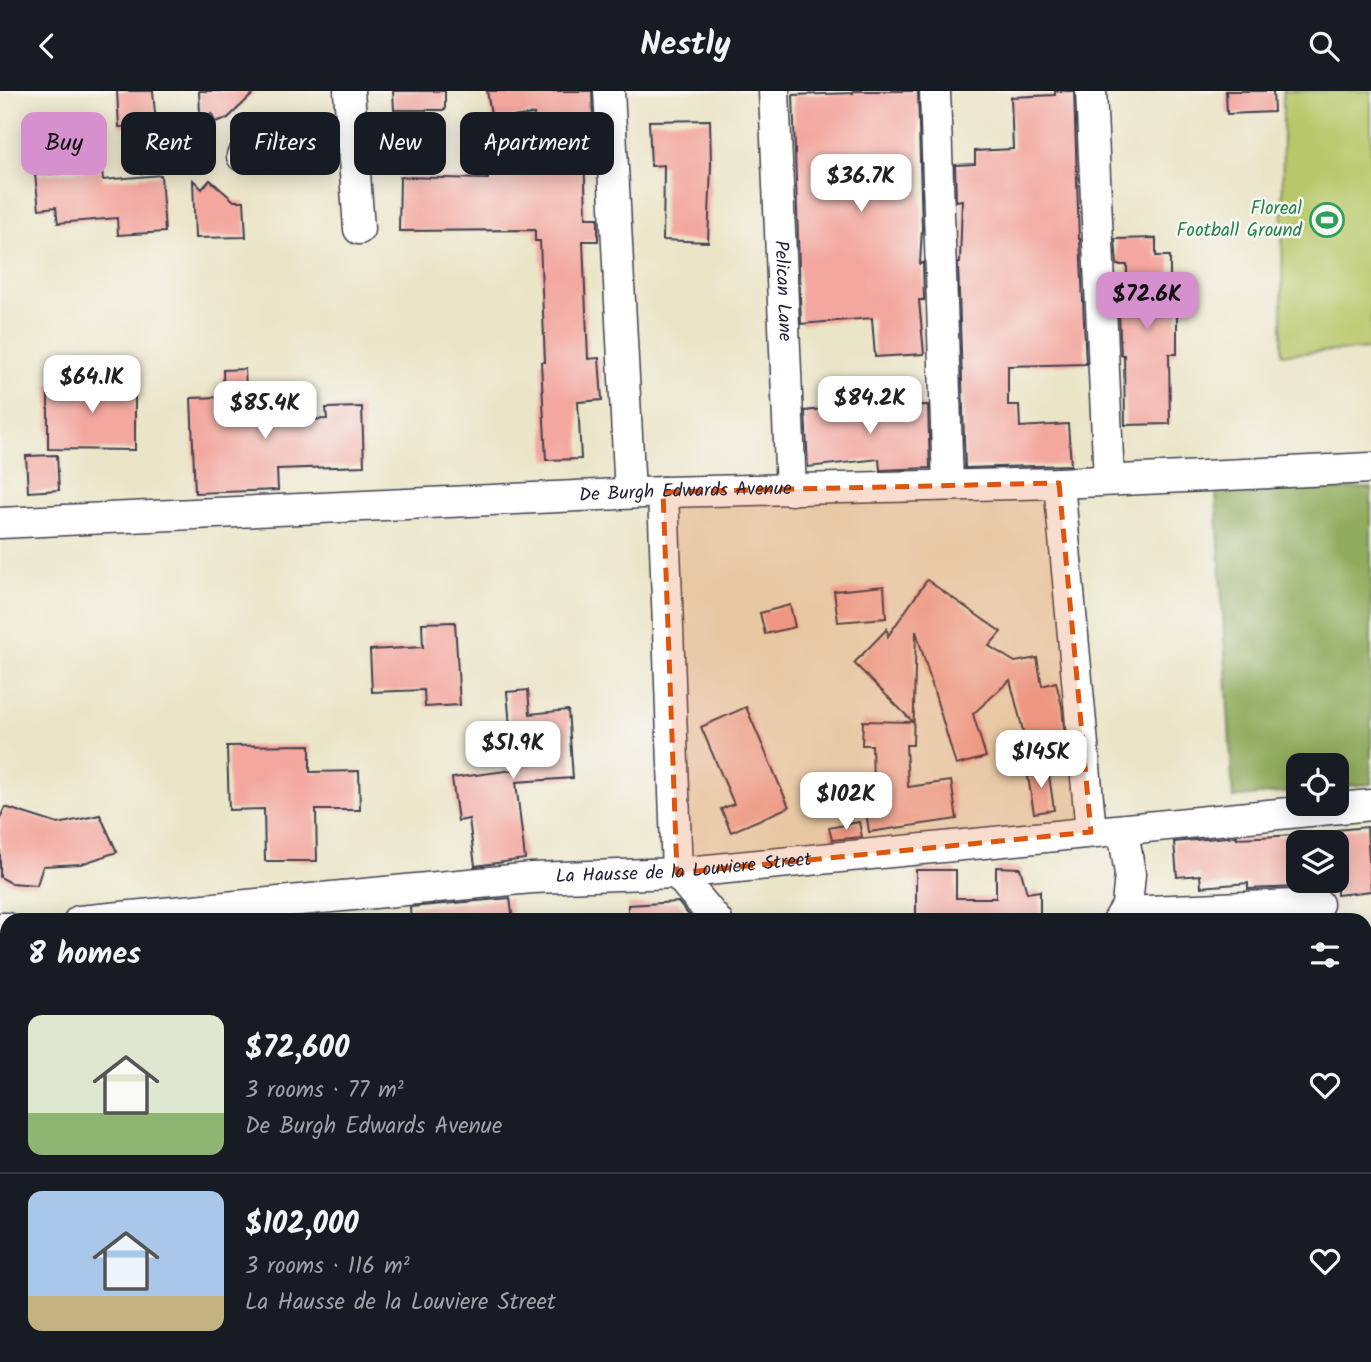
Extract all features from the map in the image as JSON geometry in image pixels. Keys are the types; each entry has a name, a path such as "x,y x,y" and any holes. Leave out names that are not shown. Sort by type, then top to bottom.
{"street":[{"path":"349,91 359,229"},
{"path":"609,91 630,493"},
{"name":"Pelican Lane","path":"774,91 791,490"},
{"path":"935,91 948,485"},
{"path":"1091,91 1109,480"},
{"path":"340,130 351,125"},
{"name":"De Burgh Edwards Avenue","path":"0,523 630,493 1059,483 1371,468"},
{"path":"1059,483 1091,832"},
{"path":"663,492 677,873 710,913"},
{"name":"La Hausse de la Louviere Street","path":"163,913 532,878 677,873 1371,805"},
{"path":"1123,830 1129,874 1127,906 1133,913"},
{"path":"1182,913 1318,904"}],"highlighted area":[{"path":"1059,483 1091,832 677,873 663,492"}],"green space":[{"name":"Floreal Football Ground","path":"1283,91 1371,91 1371,349 1282,354"},
{"path":"1371,488 1371,784 1349,786 1349,753 1286,753 1286,792 1233,798 1216,492"}],"building":[{"path":"117,91 153,91 155,112 121,112 119,127"},
{"path":"199,91 256,91 234,112 230,112 228,118 216,122 216,112 200,112"},
{"path":"393,91 445,91 445,110 394,110"},
{"path":"487,91 592,91 593,112 491,112"},
{"path":"918,91 922,229 920,264 923,263 924,300 919,300 924,354 875,357 872,318 801,324 793,95"},
{"path":"1055,91 1074,91 1086,364 1008,366 1008,405 1019,405 1020,427 1068,424 1071,465 965,468 958,263 962,200 956,201 955,165 975,164 975,151 1013,149 1011,97 1055,95"},
{"path":"1226,91 1273,91 1274,112 1227,114"},
{"path":"710,120 708,242 663,240 664,165 651,166 649,121"},
{"path":"35,175 102,175 103,180 161,175 165,232 118,235 117,218 58,223 56,207 39,209"},
{"path":"488,175 585,175 586,218 598,218 598,241 583,241 588,359 599,358 602,400 578,402 581,459 546,460 541,362 545,362 540,241 535,241 535,230 399,231 400,177 488,179"},
{"path":"193,180 202,189 210,180 234,201 244,201 246,237 195,238"},
{"path":"1156,238 1156,256 1170,256 1170,312 1177,312 1177,354 1169,354 1170,424 1125,425 1124,355 1121,355 1119,313 1127,313 1127,265 1117,265 1115,239"},
{"path":"84,368 107,368 107,388 135,388 135,450 48,449 48,385 83,386"},
{"path":"245,369 246,389 256,388 257,415 275,415 275,421 327,419 326,408 362,407 364,466 277,469 278,490 195,493 191,398 224,397 223,370"},
{"path":"869,404 928,405 930,468 880,470 879,459 808,467 805,411"},
{"path":"57,455 59,490 28,492 26,456"},
{"path":"927,580 1001,632 989,646 1015,662 1037,658 1042,686 1056,682 1062,706 1066,753 1031,762 1010,680 973,714 986,757 956,765 916,631 913,745 906,745 908,787 951,781 957,819 869,832 862,784 873,783 872,745 862,745 863,721 913,722 854,663 887,629 888,636"},
{"path":"884,586 886,618 838,622 834,591"},
{"path":"790,605 795,627 765,634 760,613"},
{"path":"455,622 460,705 425,707 424,690 372,692 370,650 423,647 422,623"},
{"path":"528,690 530,714 568,710 573,778 516,782 525,859 475,866 469,819 458,821 452,778 514,770 507,692"},
{"path":"746,707 789,807 731,832 721,809 734,804 701,727"},
{"path":"310,745 310,772 359,771 360,810 316,810 317,861 265,861 264,809 229,810 227,746"},
{"path":"1048,768 1054,810 1034,813 1027,771"},
{"path":"5,807 58,824 100,815 117,852 81,864 43,866 37,885 11,883 0,877 0,818"},
{"path":"859,822 862,837 832,840 829,828"},
{"path":"1367,827 1371,891 1337,895 1349,893 1349,830 1337,830"},
{"path":"1286,836 1286,887 1248,889 1248,883 1201,887 1200,875 1177,877 1174,842"},
{"path":"996,867 1020,868 1027,893 1040,891 1040,913 916,913 916,870 956,870 956,898 996,898"},
{"path":"510,898 512,913 410,913 410,907"},
{"path":"678,902 687,913 628,913 628,905"}],"place":[{"name":"Floreal Football Ground","path":"1327,220"}]}
